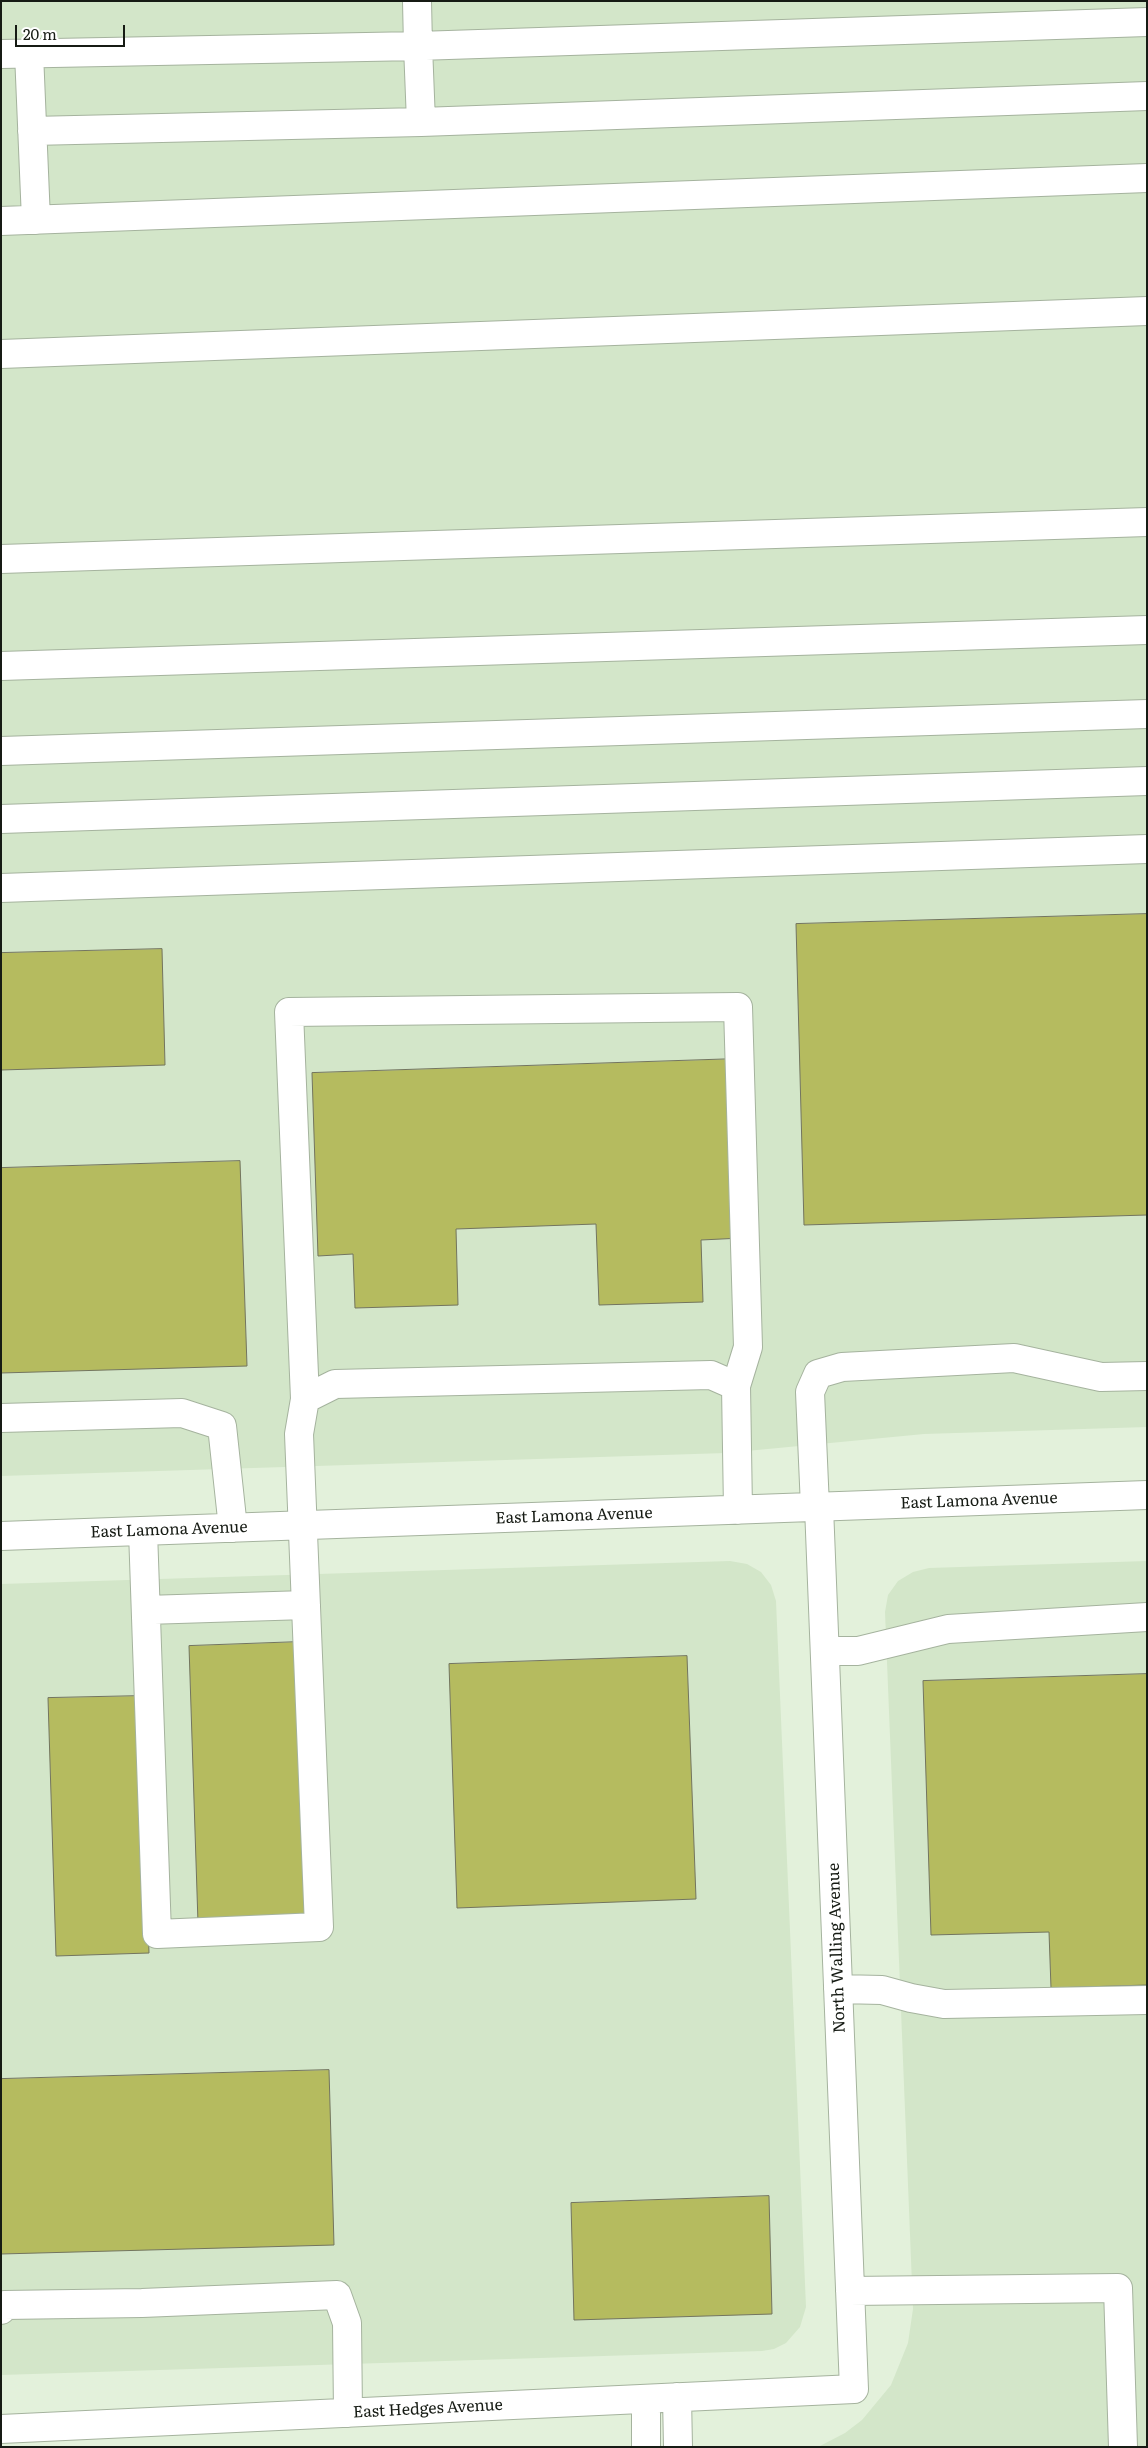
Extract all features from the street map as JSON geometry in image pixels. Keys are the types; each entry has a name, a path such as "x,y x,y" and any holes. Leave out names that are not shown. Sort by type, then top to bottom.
{"street":[{"path":"417,1 421,122"},
{"path":"1,54 418,46 1147,22"},
{"path":"29,53 36,220"},
{"path":"32,131 421,122 1147,96"},
{"path":"1,221 1147,178"},
{"path":"1,354 1147,311"},
{"path":"1,559 1147,522"},
{"path":"1,666 1147,630"},
{"path":"1,751 1147,714"},
{"path":"1,818 1147,781"},
{"path":"1,888 1147,849"},
{"path":"144,1531 157,1934 318,1927 299,1434 305,1399 289,1012 738,1007 748,1347 736,1386 738,1510"},
{"name":"North Walling Avenue","path":"854,2390 824,1651 810,1392 818,1374 842,1367 1014,1358 1101,1377 1147,1376"},
{"path":"305,1399 335,1384 462,1380 711,1375 736,1386"},
{"path":"1,1418 182,1413 222,1426 233,1528"},
{"name":"East Lamona Avenue","path":"1,1536 1147,1495"},
{"path":"146,1610 306,1605"},
{"path":"824,1651 858,1651 948,1630 1147,1617"},
{"path":"838,1989 882,1990 944,2004 1147,2000"},
{"path":"850,2291 1118,2288 1123,2447"},
{"path":"1,2310 4,2304 142,2303 337,2295 347,2323 348,2413"},
{"name":"East Hedges Avenue","path":"1,2430 99,2436 137,2435 348,2413 854,2390"},
{"path":"677,2398 678,2447"},
{"path":"646,2399 646,2447"}],"shaded area":[{"path":"1,1 1147,1 1147,1427 924,1434 726,1453 1,1476"},
{"path":"730,1561 747,1564 761,1572 771,1585 776,1601 806,2307 800,2327 786,2343 774,2349 762,2351 1,2375 1,1584"},
{"path":"1147,1561 1147,2447 818,2447 845,2433 862,2420 891,2385 908,2343 913,2309 885,1612 888,1595 898,1581 913,1572 929,1568"}],"building":[{"path":"1147,914 1147,1215 804,1225 796,924"},
{"path":"162,949 165,1065 1,1070 1,953"},
{"path":"736,1059 742,1238 701,1240 703,1302 599,1305 596,1224 456,1229 458,1305 355,1308 353,1254 318,1256 312,1073"},
{"path":"240,1161 247,1366 1,1373 1,1168"},
{"path":"299,1642 307,1920 198,1923 189,1646"},
{"path":"687,1656 696,1899 457,1908 449,1664"},
{"path":"1147,1674 1147,1985 1051,1988 1049,1932 931,1935 923,1681"},
{"path":"141,1696 149,1953 56,1956 48,1698"},
{"path":"329,2070 334,2245 1,2254 1,2079"},
{"path":"769,2196 772,2314 574,2320 571,2203"}]}
